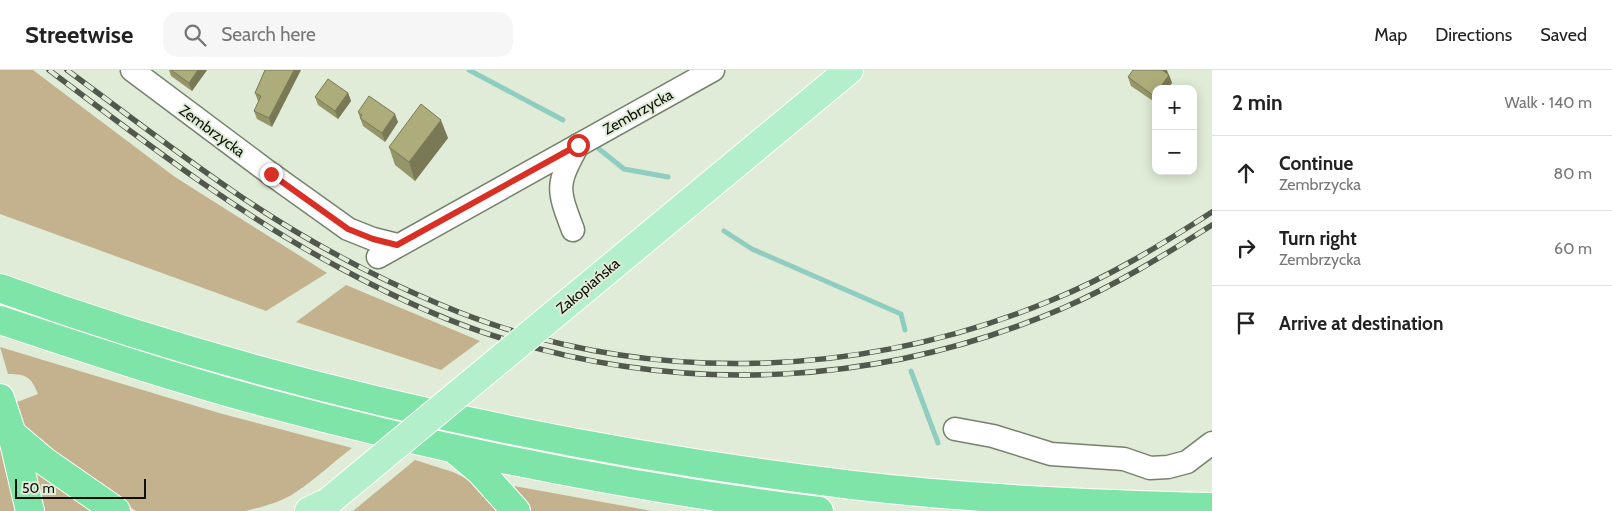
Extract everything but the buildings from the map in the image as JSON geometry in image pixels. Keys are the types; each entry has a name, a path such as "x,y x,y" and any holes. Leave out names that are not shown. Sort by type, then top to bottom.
{"highway":[{"path":"0,288 96,320 269,373 400,405 594,446 855,485 1023,499 1212,507"},
{"path":"0,320 141,366 262,402 453,448 615,480 820,511"},
{"path":"0,398 12,434 30,511"},
{"path":"12,434 44,460 116,511"},
{"path":"453,448 480,471 516,511"}],"main road":[{"name":"Zakopiańska","path":"319,508 849,70"}],"street":[{"name":"Zembrzycka","path":"132,70 348,229 373,239 397,245 713,70"},
{"path":"573,230 562,200 561,187 564,172 578,145"},
{"path":"378,257 397,245"},
{"path":"955,429 993,436 1052,454 1124,459 1150,468 1168,467 1187,462 1212,443"}],"shaded area":[{"path":"0,70 33,70 175,177 327,273 266,311 0,214"},
{"path":"346,285 480,341 441,370 296,322"},
{"path":"0,347 219,413 352,448 296,492 285,499 265,506 245,511 136,511 52,454 24,427 16,414 21,413 17,402 38,394 28,378 8,374"},
{"path":"0,435 20,511 0,511"},
{"path":"415,460 453,472 473,482 503,511 353,511"},
{"path":"32,463 99,511 42,511"},
{"path":"514,486 652,511 531,511"}],"waterway":[{"path":"469,70 563,120"},
{"path":"599,149 624,169 668,177"},
{"path":"724,231 752,249 901,314 905,330"},
{"path":"911,371 938,443"}],"railway":[{"path":"49,70 190,175 227,200 301,247 380,289 420,308 504,339 574,357 644,369 715,375 785,374 855,367 925,354 994,334 1061,309 1157,259 1212,225"},
{"path":"67,70 196,165 264,212 337,255 388,281 439,304 513,331 590,350 667,361 746,364 824,359 902,346 978,327 1052,300 1094,281 1154,248 1212,212"}],"route":[{"path":"271,174 348,229 373,239 397,245 578,145"}]}
